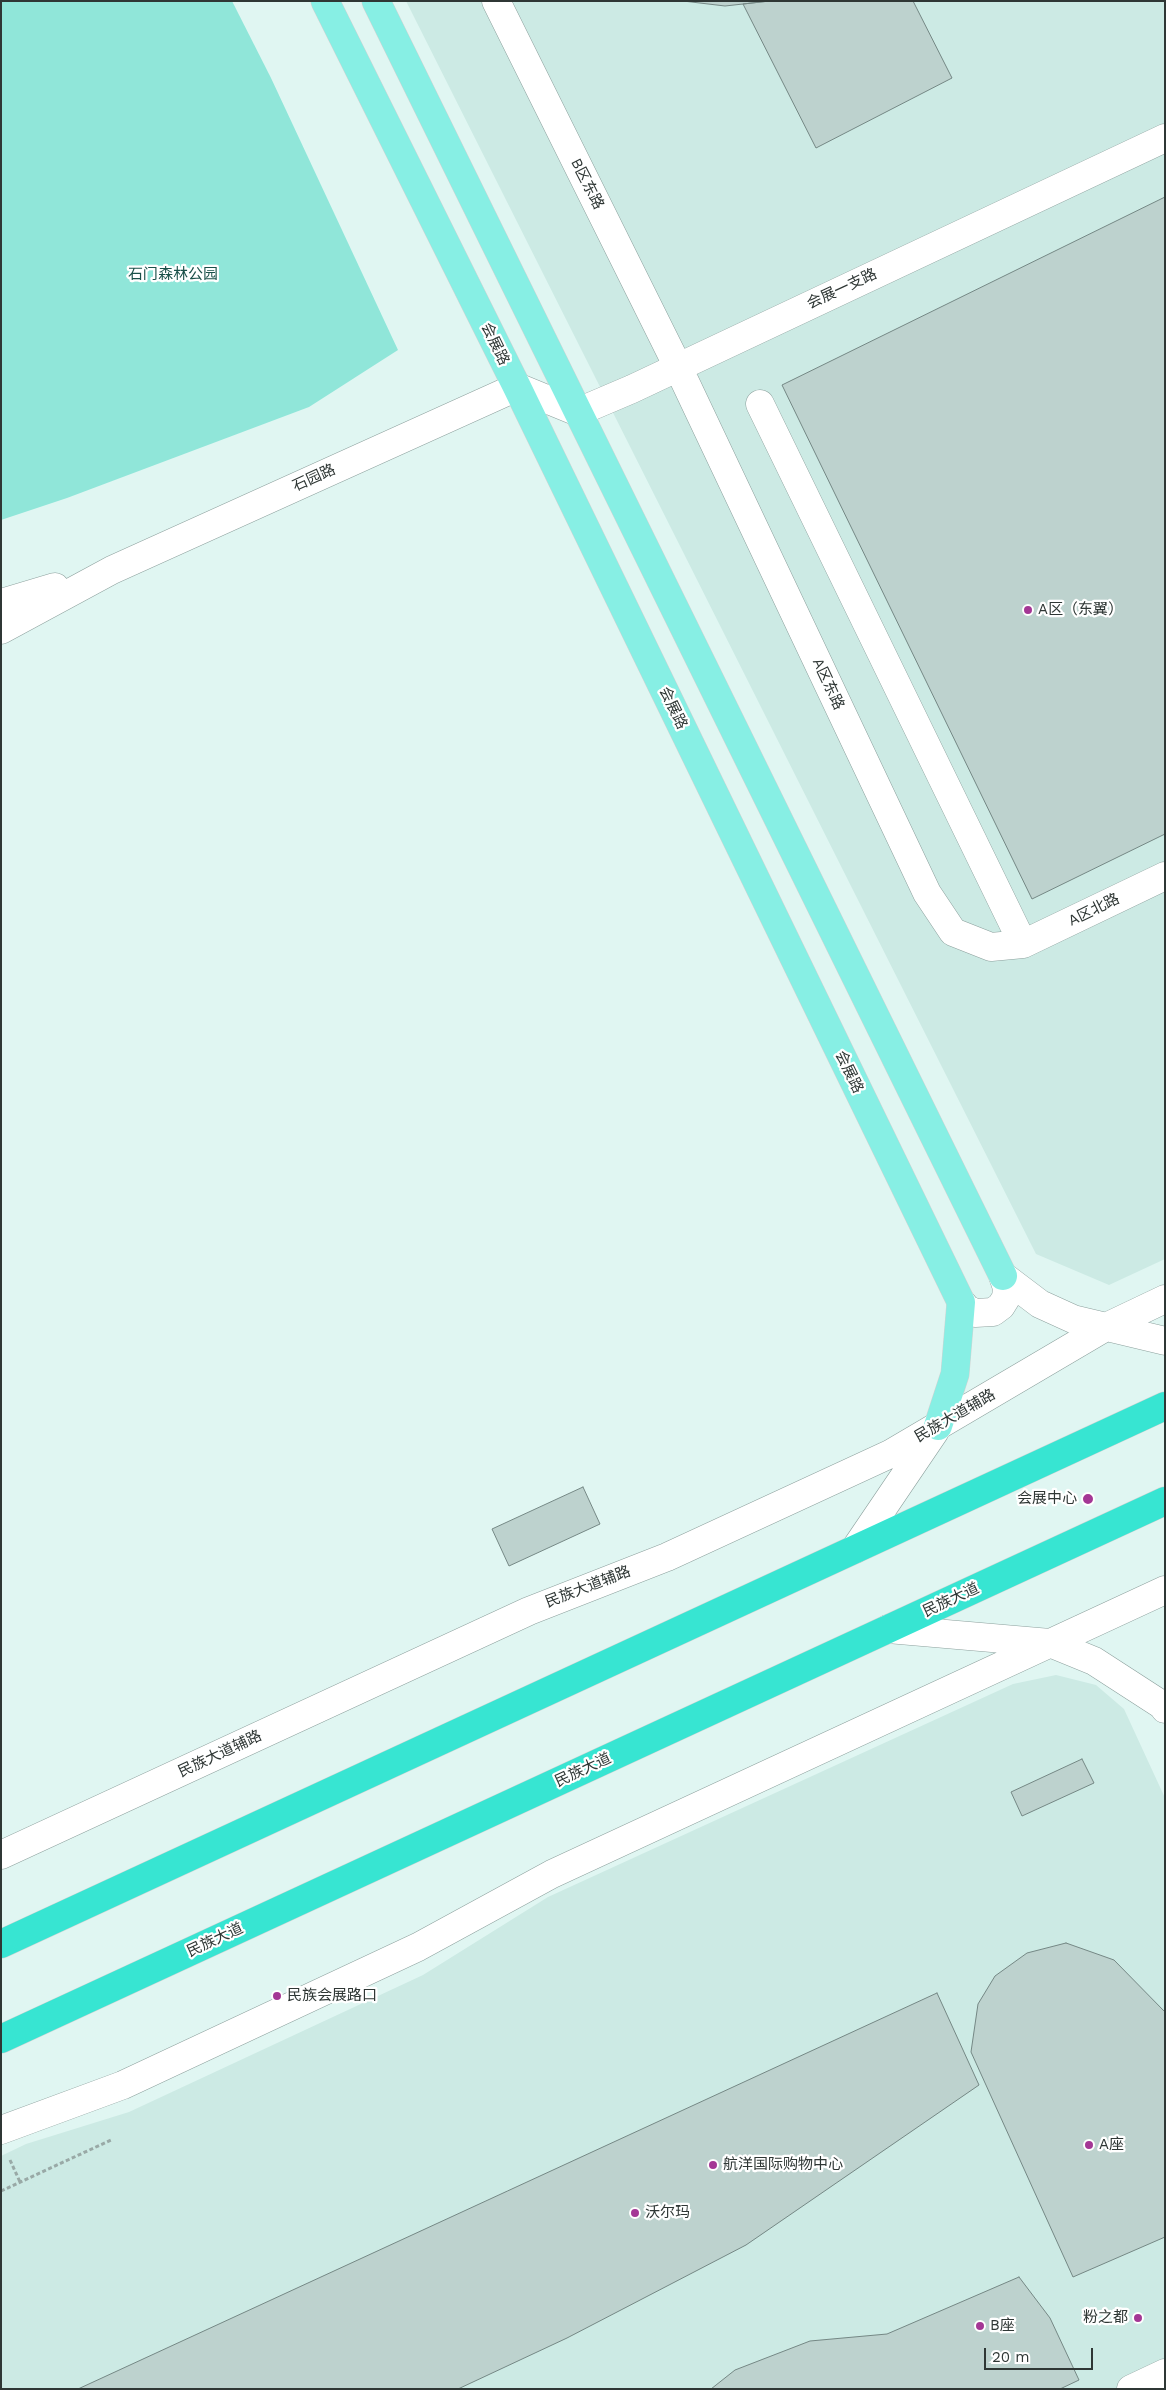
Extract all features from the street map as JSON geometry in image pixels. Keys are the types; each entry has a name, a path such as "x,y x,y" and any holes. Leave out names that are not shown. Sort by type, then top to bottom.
{"highway":[{"path":"1,1944 1165,1406"},
{"name":"民族大道","path":"1,2039 1165,1501"}],"main road":[{"name":"会展路","path":"325,1 517,387 961,1302 960,1338 955,1374 938,1426"},
{"path":"376,1 1003,1276"}],"street":[{"name":"B区东路","path":"496,1 678,367"},
{"name":"会展一支路","path":"578,412 678,367 1165,138"},
{"name":"A区东路","path":"678,367 927,893 953,932 991,947 1024,944"},
{"path":"517,387 578,412"},
{"name":"石园路","path":"1,630 112,570 517,387"},
{"path":"760,404 1024,944"},
{"name":"石园路","path":"1,603 112,570"},
{"name":"A区北路","path":"1024,944 1165,876"},
{"path":"961,1302 967,1309 975,1313 993,1312 1001,1306 1006,1298 1007,1288 1003,1276"},
{"path":"1003,1276 1040,1304 1073,1318 1104,1328 1165,1341"},
{"name":"民族大道辅路","path":"1,1856 529,1610 693,1544 890,1454 1104,1328 1165,1298"},
{"path":"855,1549 938,1426"},
{"path":"1,2130 123,2085 410,1952 552,1874 1165,1590"},
{"path":"888,1629 1050,1643 1094,1661 1162,1705 1165,1709"},
{"path":"1131,2389 1165,2373"}],"path":[{"path":"1,2191 111,2140"}],"shaded area":[{"path":"406,1 1165,1 1165,1259 1109,1285 1036,1254"},
{"path":"1056,1675 1096,1685 1124,1709 1165,1798 1165,2389 1,2389 1,2156 26,2144 129,2112 423,1975 548,1897 1013,1684"}],"green space":[{"name":"石门森林公园","path":"1,1 232,1 271,78 398,350 309,407 67,498 1,520"}],"building":[{"path":"683,1 770,1 725,6"},
{"path":"769,1 913,1 952,78 816,148 743,4"},
{"name":"A区（东翼）","path":"1165,197 1165,834 1032,899 782,385"},
{"path":"583,1487 600,1524 509,1566 492,1529"},
{"path":"1082,1759 1094,1783 1022,1816 1011,1792"},
{"name":"A座","path":"1066,1943 1114,1960 1165,2012 1165,2237 1073,2277 971,2052 978,2004 995,1976 1027,1953"},
{"name":"航洋国际购物中心","path":"937,1993 979,2085 746,2245 567,2338 458,2389 78,2389"},
{"name":"B座","path":"1019,2277 1050,2318 1079,2380 1060,2389 711,2389 735,2370 810,2341 887,2334"}],"place":[{"name":"A区（东翼）","path":"1028,610"},
{"name":"会展中心","path":"1088,1499"},
{"name":"民族会展路口","path":"277,1996"},
{"name":"A座","path":"1089,2145"},
{"name":"航洋国际购物中心","path":"713,2165"},
{"name":"沃尔玛","path":"635,2213"},
{"name":"粉之都","path":"1138,2318"},
{"name":"B座","path":"980,2326"}]}
